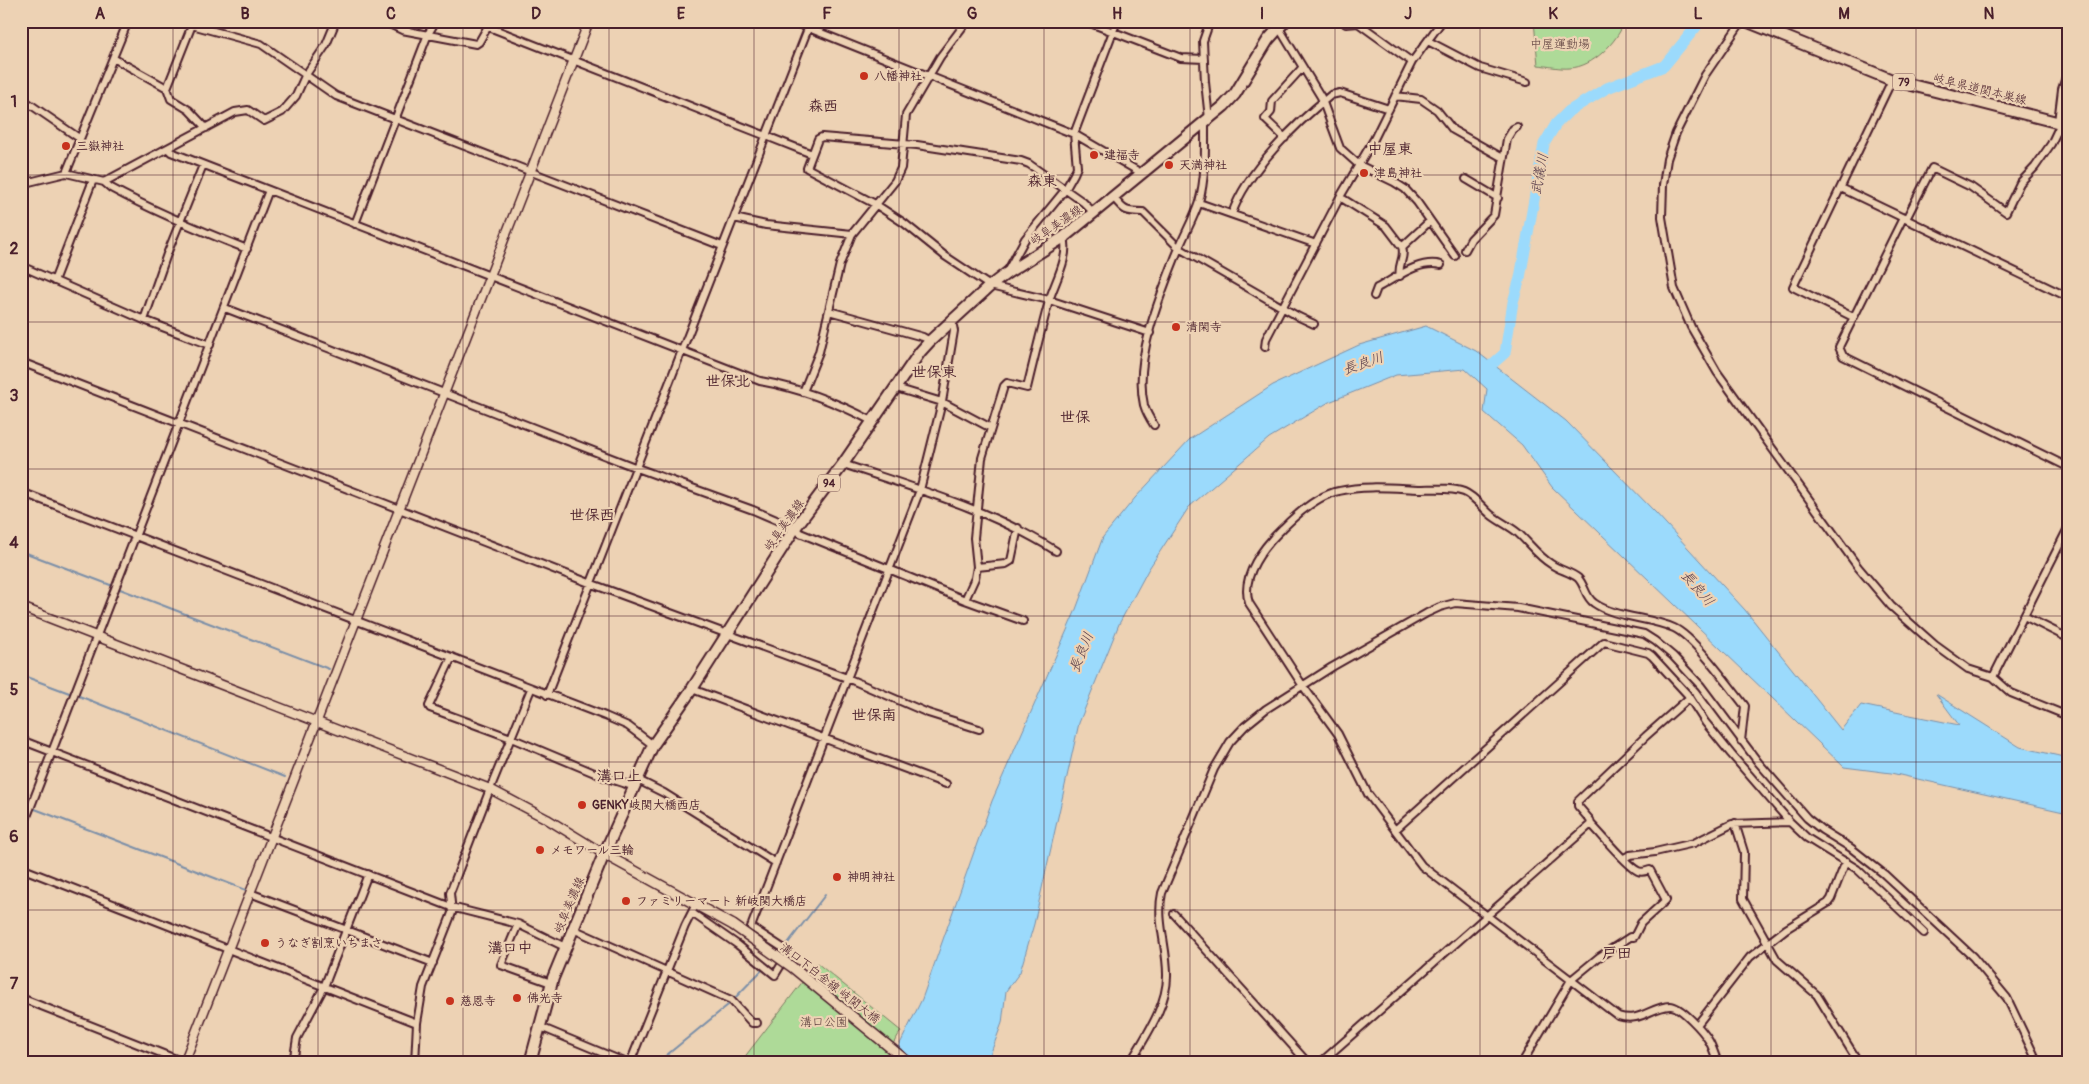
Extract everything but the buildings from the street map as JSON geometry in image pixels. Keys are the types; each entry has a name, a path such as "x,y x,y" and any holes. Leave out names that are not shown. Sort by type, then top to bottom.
{"main road":[{"name":"岐阜県道関本巣線","path":"1746,21 1892,80 2062,123"},
{"name":"岐阜美濃線","path":"530,1063 538,1026 551,983 604,854 653,744 692,689 795,528 843,464 872,421 930,341 990,286 1064,237 1114,198 1207,121 1235,94 1280,23"},
{"name":"溝口下白金線 岐関大橋","path":"604,854 694,909 733,925 792,967 909,1063"}],"street":[{"path":"66,173 128,21"},
{"path":"204,28 208,21"},
{"path":"104,182 235,112 248,110 264,121 282,112 296,96 305,76 326,45 336,21"},
{"path":"383,21 394,24 402,30 476,44 490,24 574,61 812,154"},
{"path":"355,224 428,34 436,21"},
{"path":"21,998 185,1063 589,21"},
{"path":"791,21 810,25 928,78 1074,134 1143,174"},
{"path":"803,392 819,352 840,264 852,234 875,204 887,193 901,168 906,115 940,57 967,21"},
{"path":"1085,21 1181,58 1204,59"},
{"path":"1007,273 1025,239 1065,190 1077,167 1074,134 1117,21"},
{"path":"1154,425 1144,404 1141,373 1150,333 1179,248 1199,202 1207,121 1203,42 1210,21"},
{"path":"1342,21 1346,24 1358,22 1412,62"},
{"path":"1265,347 1266,339 1389,109 1412,62 1442,21"},
{"path":"1742,21 1705,75 1676,133 1667,159 1663,185 1662,217 1674,288 1691,327 1717,372 1858,567 1891,606 1935,645 1968,670 1993,677 2011,693 2068,716"},
{"path":"206,128 189,110 170,99 167,88 189,23 261,44 336,96 722,246"},
{"path":"1280,23 1302,68 1321,96 1340,148 1359,165 1405,189 1417,202 1455,256"},
{"path":"547,695 810,25"},
{"path":"1428,41 1480,68 1528,82"},
{"path":"113,58 167,88"},
{"path":"1285,138 1265,119 1271,112 1272,101 1302,68"},
{"path":"2068,71 2062,89 2062,123 2036,168 2020,183 2006,212 1972,187 1932,168 1839,347 1843,356 2068,467"},
{"path":"1853,317 1792,287 1892,80"},
{"path":"1232,214 1240,195 1249,181 1285,138 1335,93 1389,109"},
{"path":"1395,96 1421,99 1437,110 1453,130 1503,158"},
{"path":"21,98 79,138"},
{"path":"1465,250 1471,238 1494,215 1507,139 1513,129 1517,127"},
{"path":"1094,213 1083,202 1029,164 1021,161 902,143 822,138 818,139 807,168 875,204 904,223 945,256 990,286 1050,300 1150,333"},
{"path":"168,149 170,152 203,165 682,351 760,381 803,392 872,421"},
{"path":"144,320 203,165"},
{"path":"21,184 66,173 104,182 111,188 166,214 180,223 248,249"},
{"path":"1466,179 1498,198"},
{"path":"54,282 93,180"},
{"path":"1841,188 2068,297"},
{"path":"21,832 248,249 269,190"},
{"path":"1114,198 1124,210 1143,212 1179,248 1282,308 1314,324"},
{"path":"1340,198 1386,226 1402,247 1404,253 1399,271 1400,276"},
{"path":"1199,202 1316,244"},
{"path":"734,218 766,225 852,234"},
{"path":"1402,247 1430,221"},
{"path":"965,600 975,578 977,567 974,538 982,458 1004,386 1007,383 1027,388 1050,300 1064,258 1066,243 1064,237"},
{"path":"1374,296 1377,288 1420,265 1434,263 1441,265"},
{"path":"21,266 144,320 210,345"},
{"path":"225,308 637,468 753,510 795,528 800,534 965,600 1023,621"},
{"path":"828,310 923,337 930,341"},
{"path":"538,1026 629,1063 694,909 775,975 789,952 751,927 920,490 942,402 954,331 952,321"},
{"path":"21,362 399,510 592,584 847,678 903,703 979,730"},
{"path":"896,388 942,402 991,428"},
{"path":"843,464 976,509 1018,528 1056,551"},
{"path":"1718,1063 1709,1041 1678,1008 1670,1005 1636,1018 1627,1019 1618,1016 1422,866 1368,794 1338,734 1303,686 1248,603 1246,594 1248,580 1259,557 1277,534 1297,514 1322,498 1338,491 1386,488 1464,492 1474,498 1491,515 1517,532 1552,565 1577,577 1594,603 1610,610 1673,628 1683,634 1715,668 1745,706 1741,741"},
{"path":"21,492 628,726 653,744"},
{"path":"977,567 1006,564 1011,561 1018,528"},
{"path":"1993,677 2068,528"},
{"path":"1130,1063 1158,1013 1165,993 1168,974 1159,907 1162,892 1214,769 1230,742 1245,726 1266,709 1303,686 1386,635 1440,607 1455,603 1518,608 1644,634 1673,656 1701,686 1741,741 1807,818 1822,830 1852,848 1884,874 1973,957 2007,998 2038,1063"},
{"path":"21,607 490,789 547,819 604,854"},
{"path":"2024,616 2068,638"},
{"path":"1395,830 1604,642 1648,653 1689,698 1731,754 1790,822 1807,838 1846,861 1894,902 1924,932"},
{"path":"452,657 429,706 430,708 511,738 604,777 636,783 664,793 776,863"},
{"path":"415,1063 417,1023 424,987 452,913 450,893 531,689"},
{"path":"692,689 946,784"},
{"path":"1522,1063 1572,980 1599,957 1630,937 1634,937 1641,922 1666,900 1650,870 1638,871 1624,858 1591,824 1590,820 1578,806 1578,801 1689,698"},
{"path":"21,740 451,907 518,924 565,947"},
{"path":"1624,858 1630,855 1655,852 1694,843 1736,823 1790,822"},
{"path":"1736,823 1744,852 1743,899 1778,960 1817,995 1859,1063"},
{"path":"1320,1063 1591,824"},
{"path":"1696,1025 1750,957 1786,929 1828,903 1846,861"},
{"path":"21,868 417,1023"},
{"path":"292,1063 297,1038 324,987 368,874"},
{"path":"250,893 433,963"},
{"path":"1174,914 1308,1063"},
{"path":"518,924 501,965 551,983"},
{"path":"573,929 732,1001 752,1023 757,1024"},
{"path":"315,1063 368,1063"}],"green space":[{"name":"中屋運動場","path":"1534,21 1625,21 1610,45 1595,58 1579,67 1558,68 1538,65"},
{"name":"溝口公園","path":"817,963 901,1031 881,1063 740,1063"}],"water":[{"name":"長良川","path":"1426,326 1476,351 1566,421 1655,512 1745,610 1841,730 1861,705 1959,725 1936,694 2020,747 2068,758 2068,813 1891,773 1844,767 1552,487 1522,445 1484,412 1487,389 1465,369 1396,375 1329,402 1269,438 1189,507 1148,570 1119,624 1079,723 1034,924 1020,972 1006,991 1002,1023 987,1063 895,1063 897,1050 922,999 992,801 1075,612 1103,537 1135,498 1190,439 1273,385 1359,345"}],"waterway":[{"name":"武儀川","path":"1488,368 1505,353 1544,144 1556,124 1569,111 1607,88 1664,66 1701,21"},
{"path":"21,551 113,586"},
{"path":"120,589 329,669"},
{"path":"21,675 72,694"},
{"path":"79,696 285,777"},
{"path":"21,804 28,806"},
{"path":"35,809 246,890"},
{"path":"785,947 825,895"},
{"path":"657,1063 728,1005 763,969"}],"place":[{"name":"八幡神社","path":"864,76"},
{"name":"三嶽神社","path":"66,146"},
{"name":"建福寺","path":"1094,155"},
{"name":"天満神社","path":"1169,165"},
{"name":"津島神社","path":"1364,173"},
{"name":"清閑寺","path":"1176,327"},
{"name":"GENKY岐関大橋西店","path":"582,805"},
{"name":"メモワール三輪","path":"540,850"},
{"name":"神明神社","path":"837,877"},
{"name":"ファミリーマート 新岐関大橋店","path":"626,901"},
{"name":"うなぎ割烹いちまさ","path":"265,943"},
{"name":"佛光寺","path":"517,998"},
{"name":"慈恩寺","path":"450,1001"}],"district":[{"name":"森西","path":"823,106"},
{"name":"中屋東","path":"1390,149"},
{"name":"森東","path":"1042,181"},
{"name":"世保東","path":"934,372"},
{"name":"世保北","path":"728,381"},
{"name":"世保","path":"1075,417"},
{"name":"世保西","path":"592,515"},
{"name":"世保南","path":"874,715"},
{"name":"溝口上","path":"619,776"},
{"name":"溝口中","path":"510,948"},
{"name":"戸田","path":"1617,953"}]}
